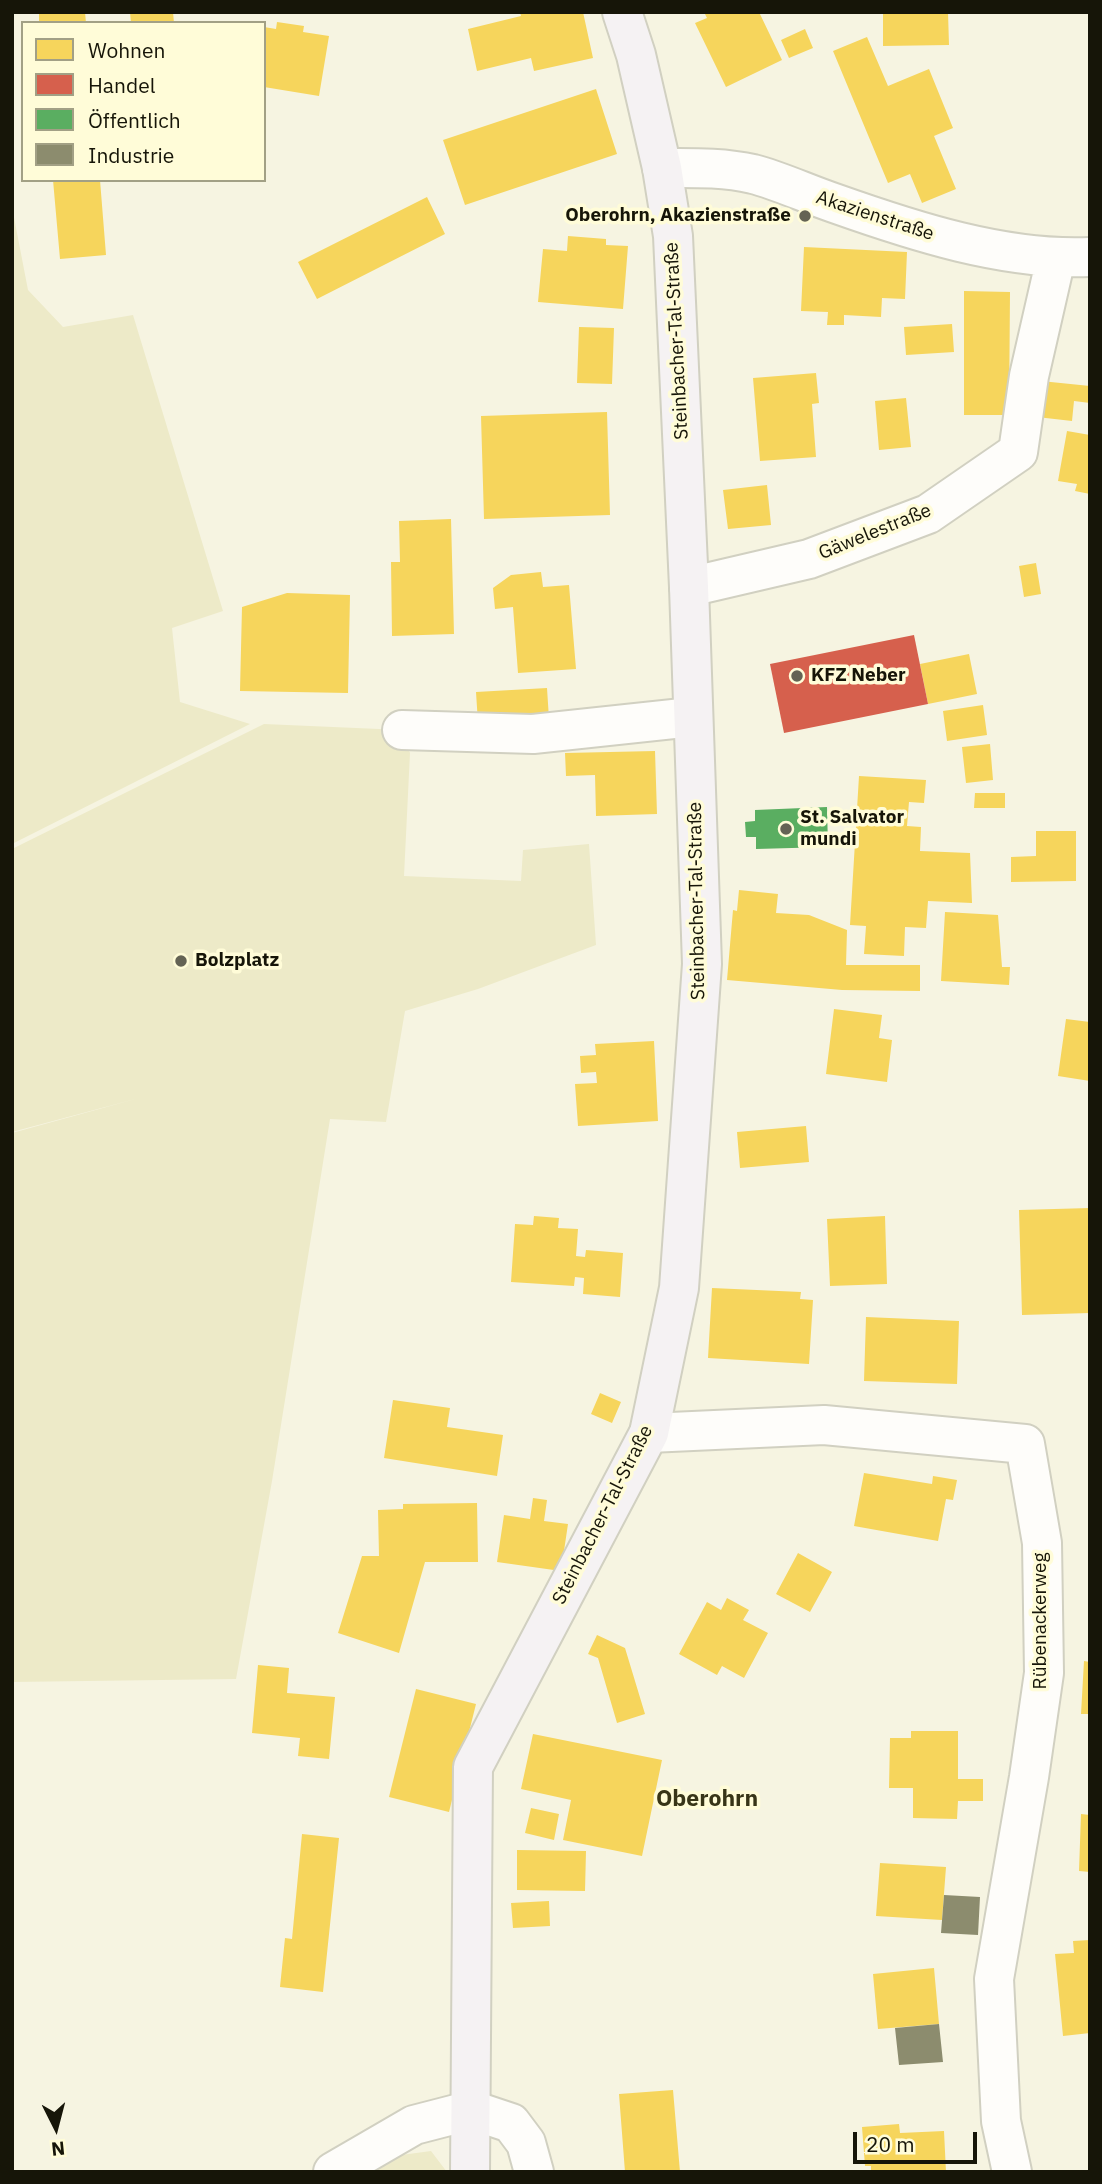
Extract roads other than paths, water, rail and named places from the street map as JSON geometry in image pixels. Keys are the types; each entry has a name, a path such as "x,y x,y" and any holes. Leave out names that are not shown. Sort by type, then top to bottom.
{"main road":[{"name":"Steinbacher-Tal-Straße","path":"470,2172 473,1767 649,1433 679,1288 702,964 673,236 662,168 636,55 622,12"}],"street":[{"name":"Akazienstraße","path":"662,168 713,168 753,174 853,210 956,241 1073,258"},
{"name":"Gäwelestraße","path":"689,587 808,559 928,514 1018,452 1029,376 1073,258"},
{"path":"402,730 533,734 692,717"},
{"name":"Rübenackerweg","path":"649,1433 824,1425 1025,1444 1042,1544 1044,1673 1030,1777 994,1979 1001,2121 1013,2172"},
{"path":"333,2172 414,2125 472,2110 511,2123 526,2143 534,2172"}],"place":[{"name":"Oberohrn, Akazienstraße","path":"805,216"},
{"name":"KFZ Neber","path":"797,676"},
{"name":"St. Salvator mundi","path":"786,829"},
{"name":"Bolzplatz","path":"181,961"}],"district":[{"name":"Oberohrn","path":"707,1799"}]}
